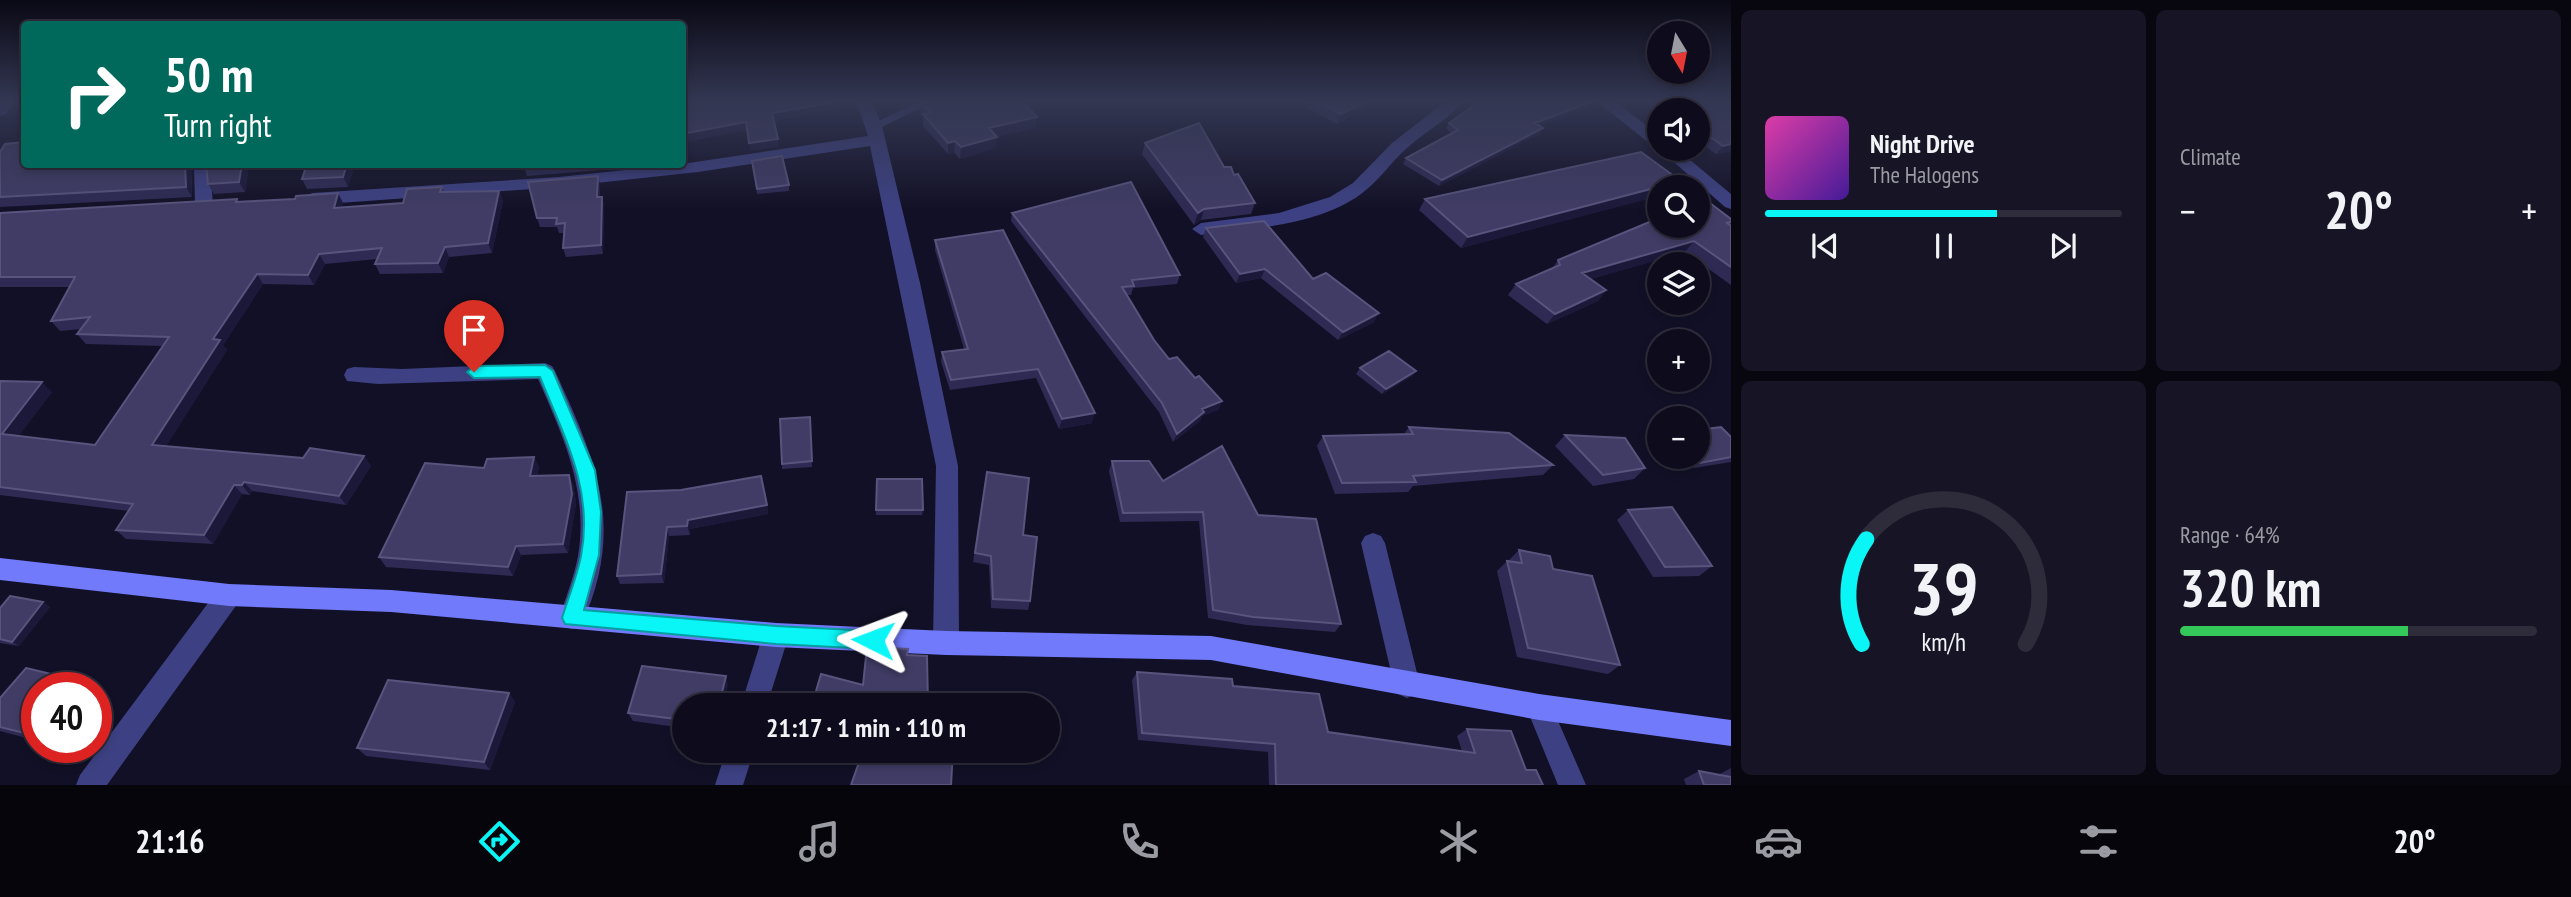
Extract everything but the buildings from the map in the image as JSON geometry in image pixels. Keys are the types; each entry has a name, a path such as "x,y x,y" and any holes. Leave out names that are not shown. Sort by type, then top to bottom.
{"street":[{"path":"686,168 856,137"},
{"path":"876,137 925,346 947,466 946,643"},
{"path":"1201,229 1276,219 1349,194 1371,178 1412,137"},
{"path":"1681,161 1731,203"},
{"path":"202,168 205,205"},
{"path":"292,200 560,173 675,168"},
{"path":"354,375 392,379 502,370 545,371 587,470 592,512 590,555 572,618"},
{"path":"1373,542 1407,685"},
{"path":"0,569 229,595 391,601 776,635 946,643 1211,648 1539,708 1731,733"},
{"path":"90,785 229,595"},
{"path":"758,693 776,635"},
{"path":"1539,708 1572,785"},
{"path":"729,785 736,763"}],"route":[{"path":"474,372 545,371 587,470 592,512 590,555 572,618 873,640"}]}
